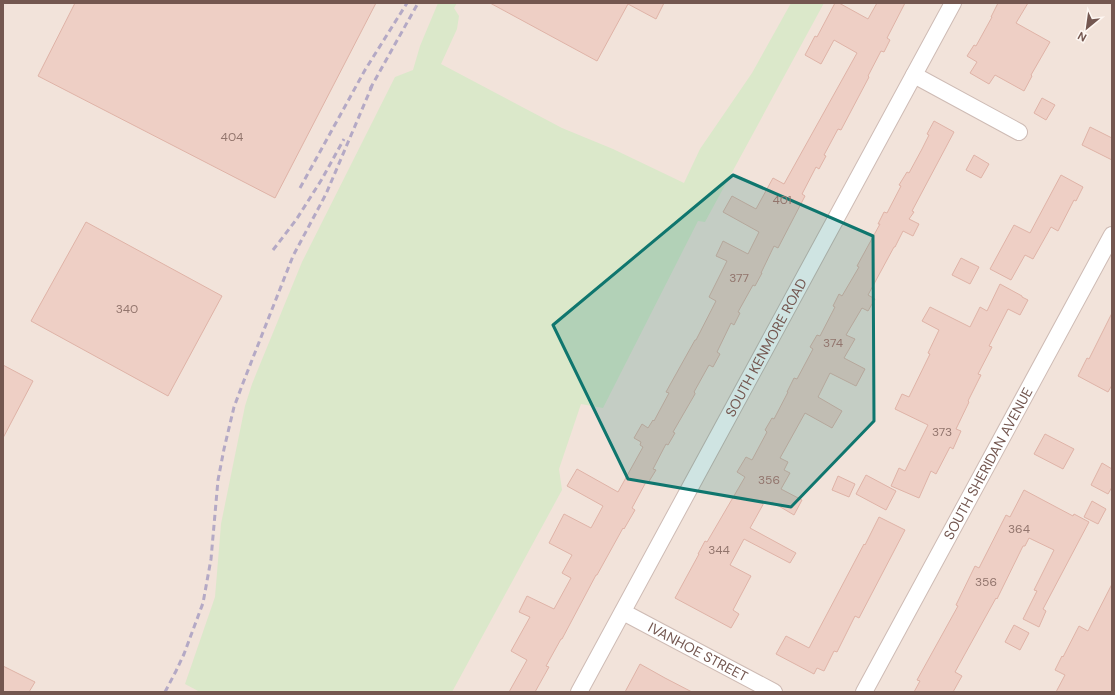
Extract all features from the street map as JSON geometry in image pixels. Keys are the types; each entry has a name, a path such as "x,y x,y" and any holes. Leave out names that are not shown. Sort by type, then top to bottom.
{"street":[{"name":"SOUTH KENMORE ROAD","path":"579,692 953,3"},
{"path":"914,75 1019,132"},
{"name":"SOUTH SHERIDAN AVENUE","path":"864,692 1112,235"},
{"name":"IVANHOE STREET","path":"623,612 774,692"}],"highlighted area":[{"path":"733,175 873,236 874,421 791,507 628,479 553,325"}],"shaded area":[{"path":"3,3 1112,3 1112,692 3,692"}],"green space":[{"path":"438,3 457,3 454,8 459,16 457,29 441,64 562,128 613,149 684,183 700,149 752,73 791,3 824,3 705,222 698,221 603,408 581,404 559,469 562,490 452,692 200,692 185,684 215,597 221,524 245,406 252,384 302,262 395,77 413,70 420,46"}],"building":[{"path":"75,3 376,3 275,198 38,76"},
{"path":"490,3 664,3 656,19 628,4 597,61"},
{"path":"835,3 839,3 868,19 877,3 905,3 887,38 890,40 884,52 881,51 841,130 838,129 824,155 826,156 819,169 816,167 802,194 805,196 778,248 774,246 755,286 753,285 738,312 740,313 734,325 731,323 717,352 720,354 713,367 709,365 694,392 695,394 673,432 675,433 668,445 666,444 653,469 656,470 648,483 646,482 632,508 635,510 596,575 546,666 549,667 535,692 509,692 527,660 511,651 530,617 519,612 527,596 554,609 571,578 562,573 572,555 549,543 564,514 591,528 603,506 567,486 577,469 618,492 643,447 640,445 641,442 634,438 642,424 648,428 653,420 654,421 669,393 666,392 696,340 716,301 709,297 727,261 716,256 723,241 748,254 759,232 723,212 732,196 756,209 773,178 784,184 857,53 834,40 821,64 805,55 815,36 817,37"},
{"path":"998,3 1028,3 1016,23 1050,42 1031,75 1032,76 1024,91 995,75 989,84 970,73 977,62 967,56 974,45 976,46"},
{"path":"1042,98 1055,105 1046,120 1034,113"},
{"path":"934,121 954,132 912,211 914,212 909,219 919,224 913,236 903,231 868,295 875,299 868,311 862,308 846,335 855,339 844,358 865,369 856,386 830,373 818,397 842,411 832,428 805,413 780,458 788,462 784,470 790,473 781,489 802,500 794,515 772,502 771,504 765,501 750,528 796,553 790,563 744,539 730,565 751,576 733,610 739,614 731,628 675,598 705,541 707,542 745,477 737,472 746,457 752,460 767,432 765,430 772,418 774,419 794,378 797,379 813,349 810,347 817,335 820,336 835,307 833,306 839,294 842,296 859,267 857,266 880,224 878,224 884,212 887,213 901,186 899,185 907,172 909,173 929,135 927,134"},
{"path":"1090,127 1112,138 1112,160 1082,145"},
{"path":"974,155 989,164 981,178 966,170"},
{"path":"1061,175 1083,187 1076,201 1074,200 1058,231 1051,227 1033,259 1025,255 1011,280 990,269 1014,225 1030,233"},
{"path":"86,222 222,296 168,396 31,321"},
{"path":"961,258 979,267 970,284 952,275"},
{"path":"1000,284 1028,300 1020,315 1008,309 989,346 992,347 978,374 981,375 956,429 961,431 953,449 950,447 936,474 931,471 919,498 891,486 899,468 905,471 928,425 895,409 902,394 909,397 930,354 928,353 939,330 922,321 930,307 970,327 980,307 987,311"},
{"path":"1112,313 1112,385 1108,392 1078,376 1087,358 1089,359"},
{"path":"3,365 33,381 3,438"},
{"path":"1045,434 1074,449 1063,469 1034,454"},
{"path":"1102,463 1112,469 1112,487 1108,494 1091,485"},
{"path":"866,475 896,491 886,510 856,494"},
{"path":"838,476 855,484 849,497 832,490"},
{"path":"1024,490 1073,516 1074,514 1089,522 1043,609 1046,611 1039,627 1023,619 1037,591 1034,590 1054,550 1029,538 1025,546 1023,546 997,599 996,598 955,672 962,676 953,692 914,692 920,681 917,680 958,606 956,605 975,566 979,568 1006,515 1010,517"},
{"path":"1092,501 1106,509 1098,524 1084,517"},
{"path":"879,517 905,530 859,618 855,616 837,652 834,651 824,671 817,668 814,674 776,654 786,636 809,648"},
{"path":"1112,584 1112,692 1056,692 1065,675 1055,670 1062,656 1063,657 1079,626 1088,631"},
{"path":"1014,625 1029,633 1020,650 1005,642"},
{"path":"640,664 665,678 692,692 625,692"},
{"path":"3,666 35,682 29,692 3,692"}],"railway":[{"path":"300,188 365,70 407,3"},
{"path":"370,89 418,3"},
{"path":"165,692 184,654 203,603 211,559 218,480 234,407 293,256 326,194 372,86"},
{"path":"273,250 296,220 322,179 344,139"}]}
